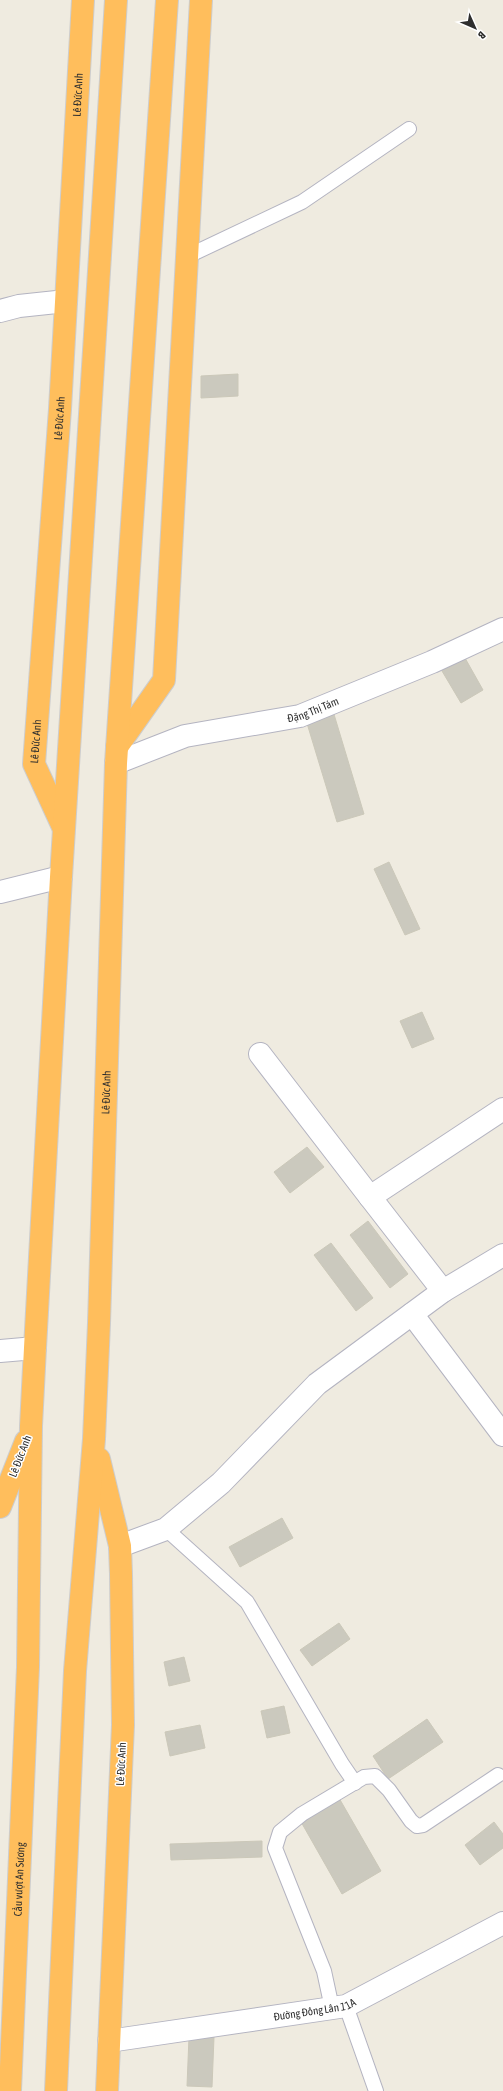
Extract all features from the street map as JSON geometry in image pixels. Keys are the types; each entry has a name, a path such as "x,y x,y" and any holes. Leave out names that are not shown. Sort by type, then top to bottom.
{"highway":[{"name":"Lê Đức Anh","path":"64,830 34,764 66,301 83,0"},
{"name":"Lê Đức Anh","path":"28,1667 31,1426 35,1348 61,877 116,0"},
{"name":"Lê Đức Anh","path":"56,2091 76,1671 94,1439 99,1324 116,755 167,0"},
{"path":"116,755 164,680 201,0"},
{"name":"Lê Đức Anh","path":"0,1507 31,1426"},
{"name":"Lê Đức Anh","path":"94,1439 120,1546 123,1725 107,2091"},
{"name":"Cầu vượt An Sương","path":"10,2091 28,1667"}],"street":[{"path":"0,311 19,306 66,301"},
{"name":"Đặng Thị Tám","path":"116,755 185,736 300,716 432,662 503,629"},
{"path":"0,892 61,877"},
{"path":"260,1054 443,1291"},
{"path":"370,1197 503,1108"},
{"path":"120,1546 166,1529 221,1483 317,1384 443,1291 503,1256"},
{"path":"412,1314 503,1435"},
{"path":"0,1351 35,1348"},
{"name":"Đường Đông Lân 11A","path":"109,2041 339,2007 503,1923"}],"lane":[{"path":"188,256 302,202 409,129"},
{"path":"166,1529 247,1602 342,1764 355,1783"},
{"path":"376,2091 324,1971 275,1848 280,1832 302,1814 364,1778 375,1776 389,1790 411,1821 417,1826 423,1825 498,1775"}],"building":[{"path":"238,374 238,396 201,398 201,376"},
{"path":"465,658 483,690 461,703 442,671"},
{"path":"333,711 364,814 337,822 306,720"},
{"path":"389,862 420,929 405,935 374,869"},
{"path":"422,1012 434,1039 412,1048 400,1021"},
{"path":"307,1147 324,1167 290,1193 274,1172"},
{"path":"368,1221 408,1274 390,1288 350,1235"},
{"path":"331,1243 373,1298 356,1311 314,1255"},
{"path":"282,1518 293,1538 240,1567 229,1547"},
{"path":"339,1623 350,1639 312,1666 300,1650"},
{"path":"184,1657 190,1681 169,1686 164,1662"},
{"path":"284,1706 290,1733 267,1738 261,1711"},
{"path":"427,1719 443,1742 388,1779 373,1756"},
{"path":"200,1725 205,1748 170,1756 165,1732"},
{"path":"339,1798 381,1871 342,1894 300,1820"},
{"path":"494,1822 503,1834 503,1848 480,1865 465,1845"},
{"path":"262,1841 262,1857 171,1860 170,1844"},
{"path":"189,2037 214,2037 212,2087 187,2086"}]}
